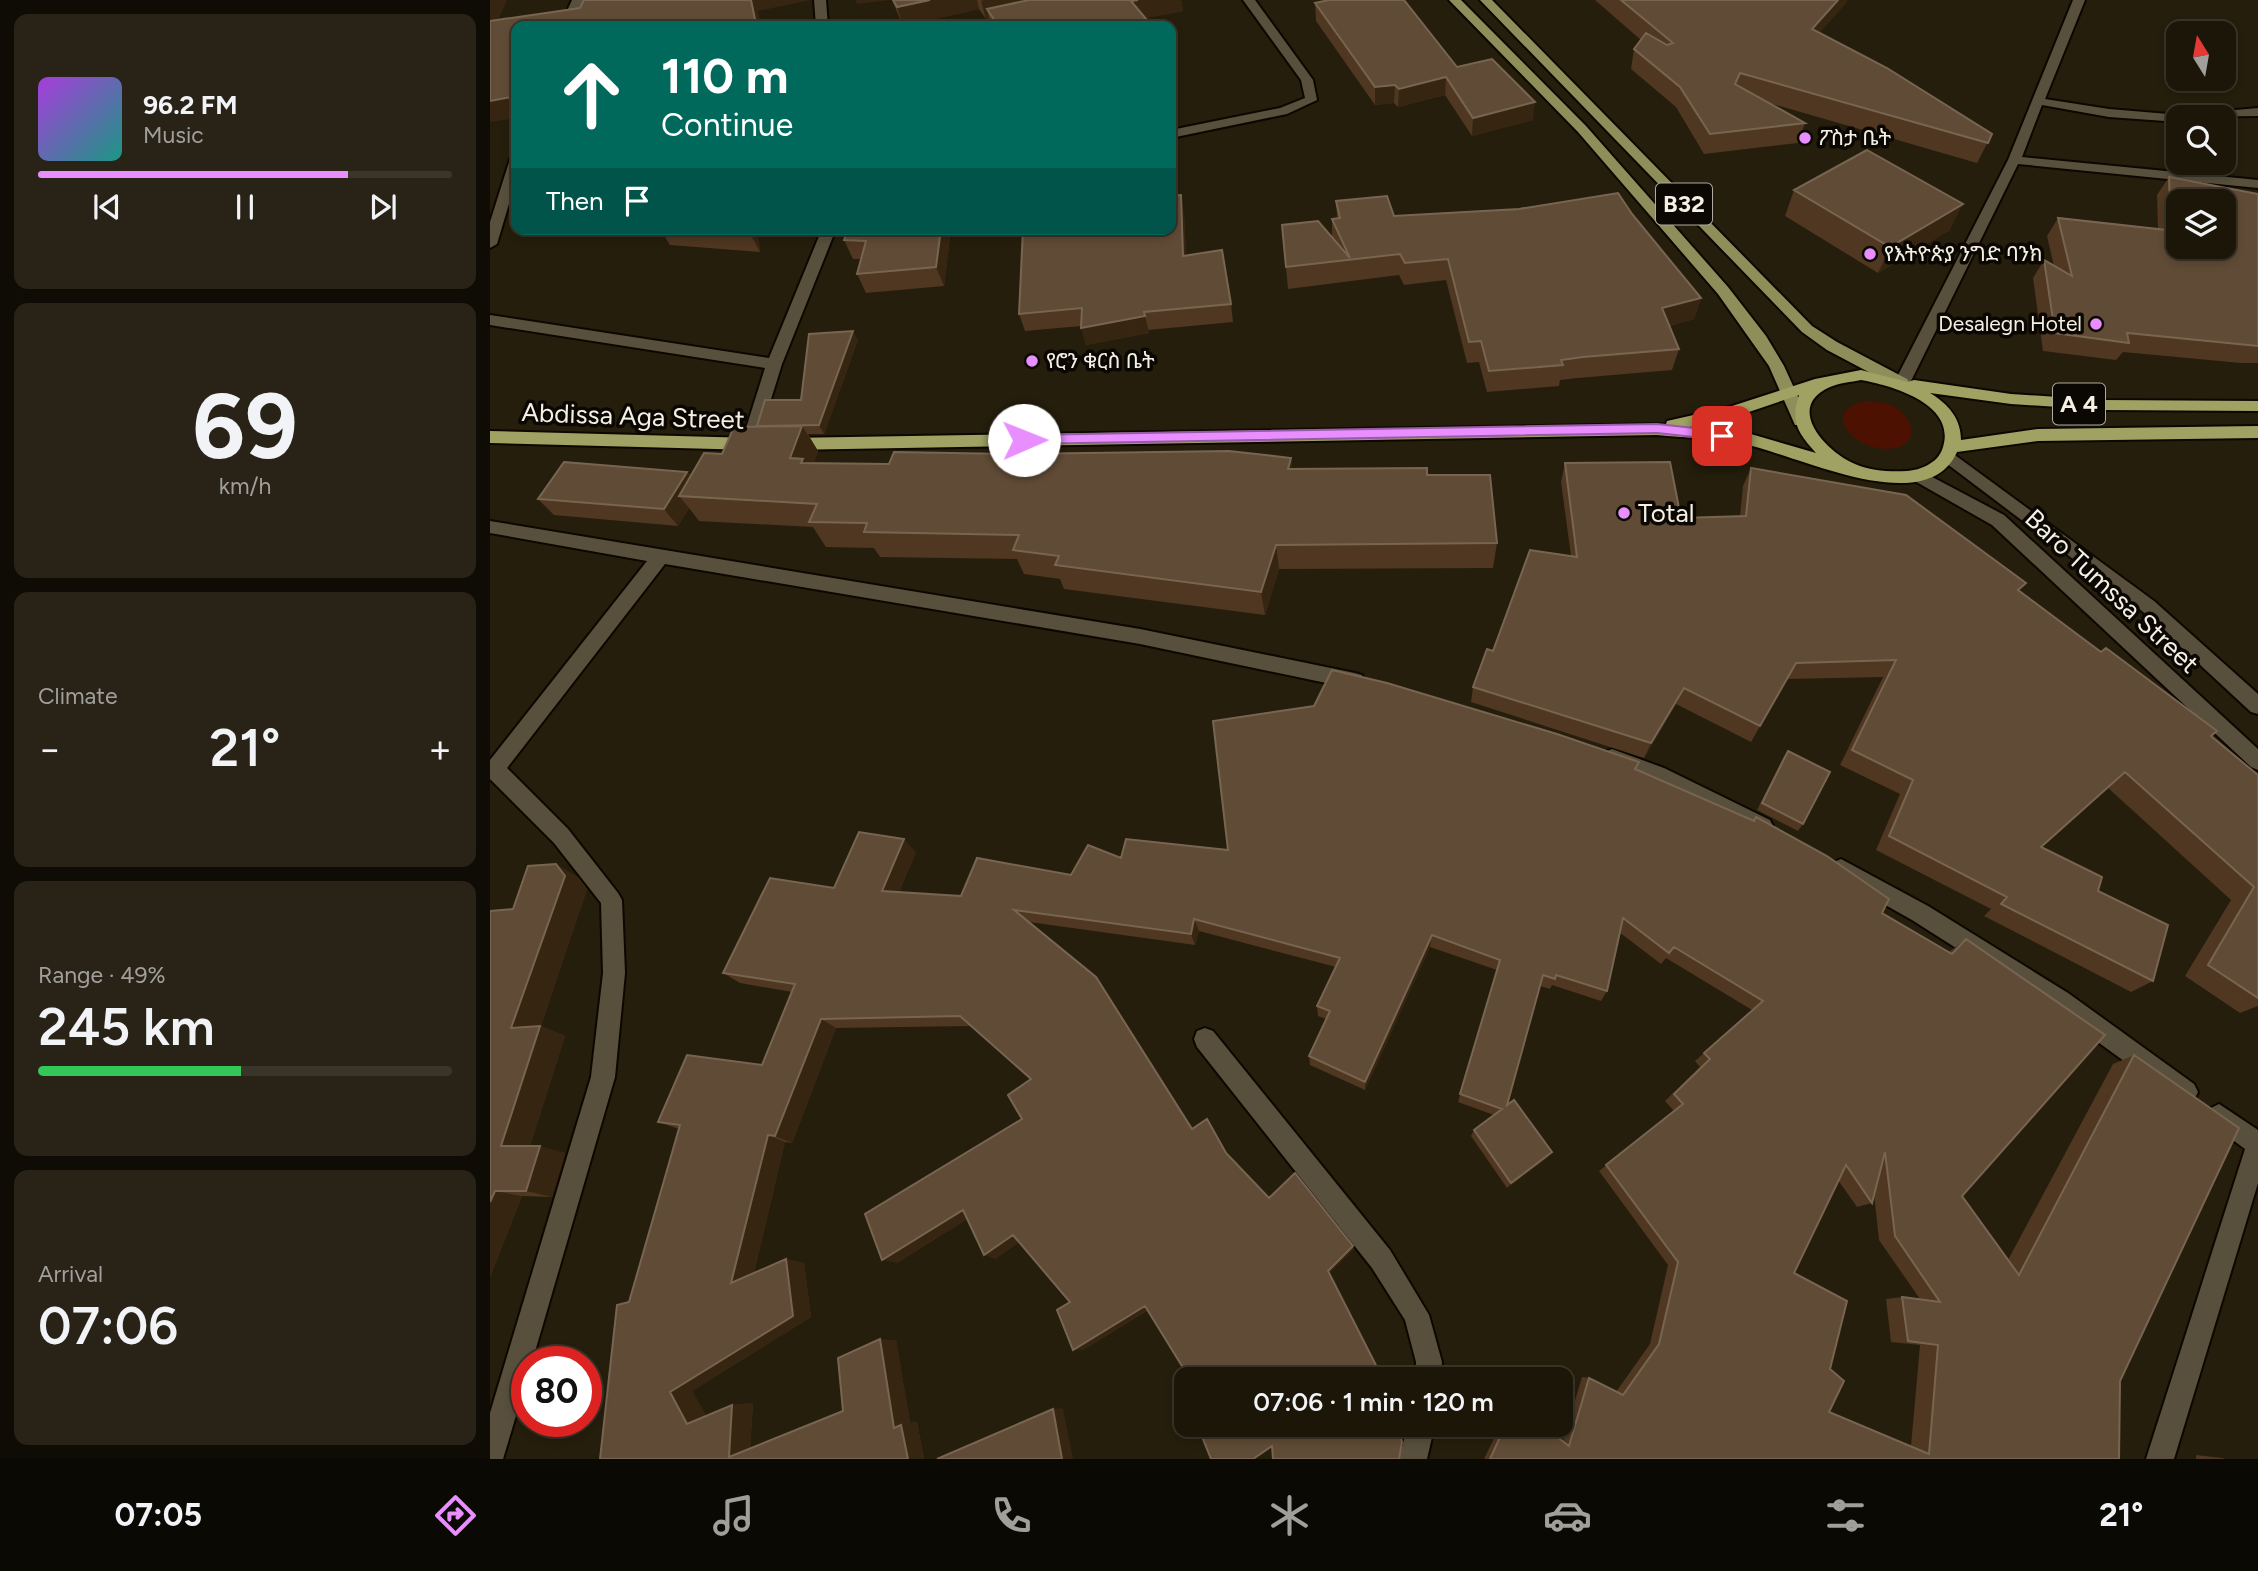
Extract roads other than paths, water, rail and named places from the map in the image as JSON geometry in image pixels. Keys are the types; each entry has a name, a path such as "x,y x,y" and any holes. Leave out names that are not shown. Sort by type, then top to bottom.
{"highway":[{"name":"B32","path":"1801,421 1809,438 1823,454 1844,468 1870,476 1897,479 1919,475 1936,468 1950,451 1953,435 1950,422 1930,399 1902,383 1861,375 1826,380"},
{"name":"Abdissa Aga Street","path":"490,437 763,444 1657,429 1731,412 1826,380"},
{"path":"1801,421 1805,398 1826,380"},
{"name":"A 4","path":"1902,383 2011,399 2104,405 2258,406"},
{"path":"1657,429 1744,438 1844,468"},
{"name":"A 4","path":"1950,451 2038,435 2258,432"}],"main road":[{"name":"B32","path":"1455,0 1583,131 1713,280 1762,343 1792,393 1801,421"},
{"name":"B32","path":"1486,0 1807,329 1832,346 1902,383"},
{"path":"1583,131 1614,134"},
{"name":"B32","path":"1660,221 1693,214"}],"street":[{"path":"568,21 578,0"},
{"path":"820,0 822,21"},
{"path":"1176,133 1283,111 1311,100 1307,80 1249,0"},
{"path":"1902,383 2014,160 2078,0"},
{"path":"1000,21 1025,16"},
{"path":"2038,100 2109,113 2166,117"},
{"path":"2236,114 2258,112"},
{"path":"2014,160 2258,184"},
{"path":"490,244 511,175"},
{"path":"763,444 775,364 827,235"},
{"path":"490,320 775,364"},
{"name":"Baro Tumssa Street","path":"1950,451 2148,606 2258,706"},
{"name":"Baro Tumssa Street","path":"1919,475 1998,520 2258,761"},
{"path":"490,527 659,559 1185,645 1375,685"},
{"path":"490,1458 603,1077 614,973 611,901 561,836 493,770 659,559"},
{"path":"1592,752 1657,774 1776,832"},
{"path":"1824,859 1920,913 2060,1000 2258,1144 2160,1459"},
{"path":"1205,1039 1381,1259 1416,1315 1429,1367"},
{"path":"1413,1459 1419,1437"}],"place":[{"name":"ፖስታ ቤት","path":"1805,138"},
{"name":"የእትዮጵያ ንግድ ባንክ","path":"1870,254"},
{"name":"Desalegn Hotel","path":"2096,324"},
{"name":"የሮን ቁርስ ቤት","path":"1032,361"},
{"name":"Total","path":"1624,513"}]}
